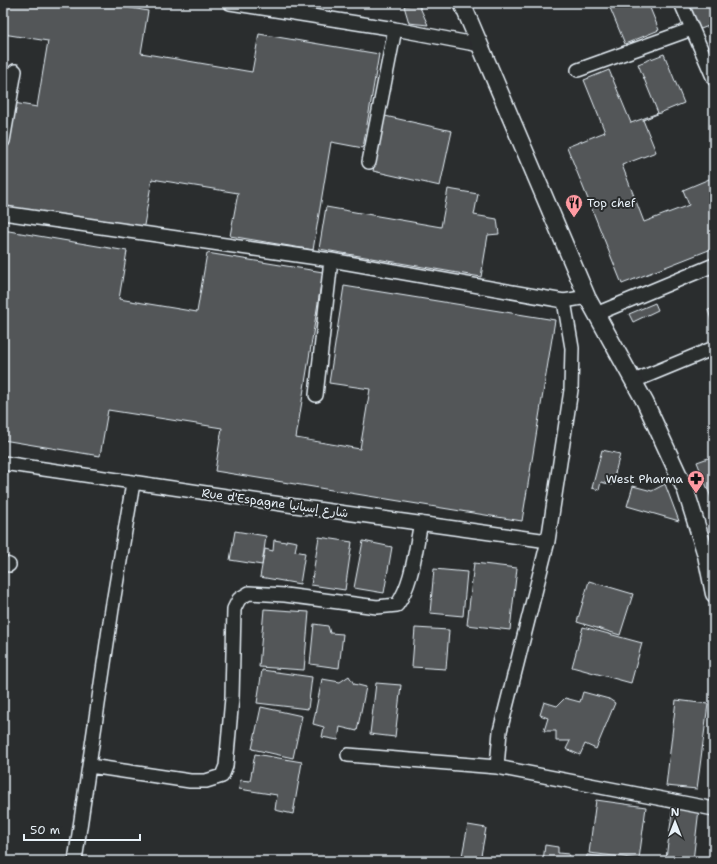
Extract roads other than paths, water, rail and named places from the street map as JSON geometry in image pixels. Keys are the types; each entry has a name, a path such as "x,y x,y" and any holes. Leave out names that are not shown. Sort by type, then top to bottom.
{"street":[{"path":"230,3 395,29 480,45"},
{"path":"462,3 587,297 634,382 686,490 706,555 714,594"},
{"path":"681,3 714,79"},
{"path":"369,162 395,29"},
{"path":"578,70 692,29"},
{"path":"3,141 15,71"},
{"path":"3,213 331,260 564,301 587,297"},
{"path":"316,395 331,260"},
{"path":"596,314 714,265"},
{"path":"497,767 500,731 548,542 570,390 572,348 564,301"},
{"path":"634,382 714,348"},
{"name":"Rue d'Espagne شارع إسبانيا","path":"3,462 132,483 548,542"},
{"path":"75,861 132,483"},
{"path":"90,766 190,781 206,781 222,776 226,766 232,698 234,609 238,599 249,593 378,606 397,605 403,597 411,573 421,524"},
{"path":"348,755 497,767 714,809"}],"place":[{"name":"Top chef","path":"574,218"},
{"name":"West Pharma","path":"696,494"}]}
